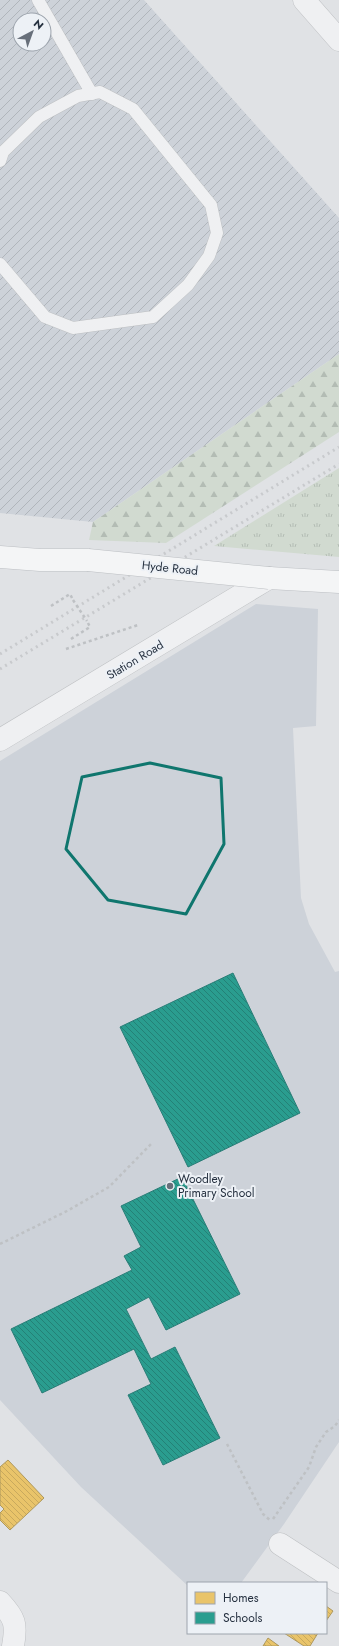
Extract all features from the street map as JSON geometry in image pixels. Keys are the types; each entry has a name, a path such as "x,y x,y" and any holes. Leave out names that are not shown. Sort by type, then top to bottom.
{"main road":[{"name":"Hyde Road","path":"0,557 40,560 88,560 269,578 339,582"}],"street":[{"path":"304,0 339,40"},
{"name":"Station Road","path":"0,740 269,578"},
{"path":"280,1544 339,1582"},
{"path":"0,1602 12,1615 16,1631 14,1646"}],"lane":[{"path":"38,0 92,94"},
{"path":"0,161 3,152 39,117 78,96 100,92 133,109 211,205 217,233 209,256 188,285 153,317 73,328 45,317 0,264"}],"path":[{"path":"51,606 70,594 90,627 71,639"},
{"path":"0,1244 67,1211 109,1187 152,1143"},
{"path":"272,1521 309,1467 316,1448 326,1432 335,1426 339,1420"},
{"path":"227,1444 263,1514 274,1523 280,1544"}],"highlighted area":[{"path":"150,763 221,778 224,844 186,914 108,900 66,849 82,777"}],"shaded area":[{"path":"0,0 144,0 339,218 339,354 93,522 0,513"},
{"name":"Woodley Primary School","path":"256,604 318,609 316,726 293,728 301,898 309,924 335,972 339,971 339,1442 284,1524 242,1582 187,1582 187,1585 81,1487 0,1400 0,761"}],"green space":[{"path":"339,354 339,432 166,543 89,540 93,522"},
{"path":"339,468 339,557 214,546"}],"building: Homes":[{"path":"8,1460 44,1498 10,1530 0,1520 0,1513 4,1509 0,1505 0,1467"},
{"path":"327,1607 333,1611 327,1620"},
{"path":"286,1634 317,1634 310,1646 304,1646"},
{"path":"268,1638 279,1646 263,1646"}],"building: Schools":[{"path":"233,973 300,1113 188,1167 120,1027"},
{"path":"182,1177 240,1294 166,1330 149,1297 126,1309 151,1359 175,1347 220,1438 163,1465 128,1395 151,1384 134,1349 42,1393 11,1329 132,1270 124,1256 141,1247 121,1206"}],"railway":[{"path":"0,654 339,447"},
{"path":"0,669 339,464"}],"place":[{"name":"Woodley Primary School","path":"170,1186"}]}
